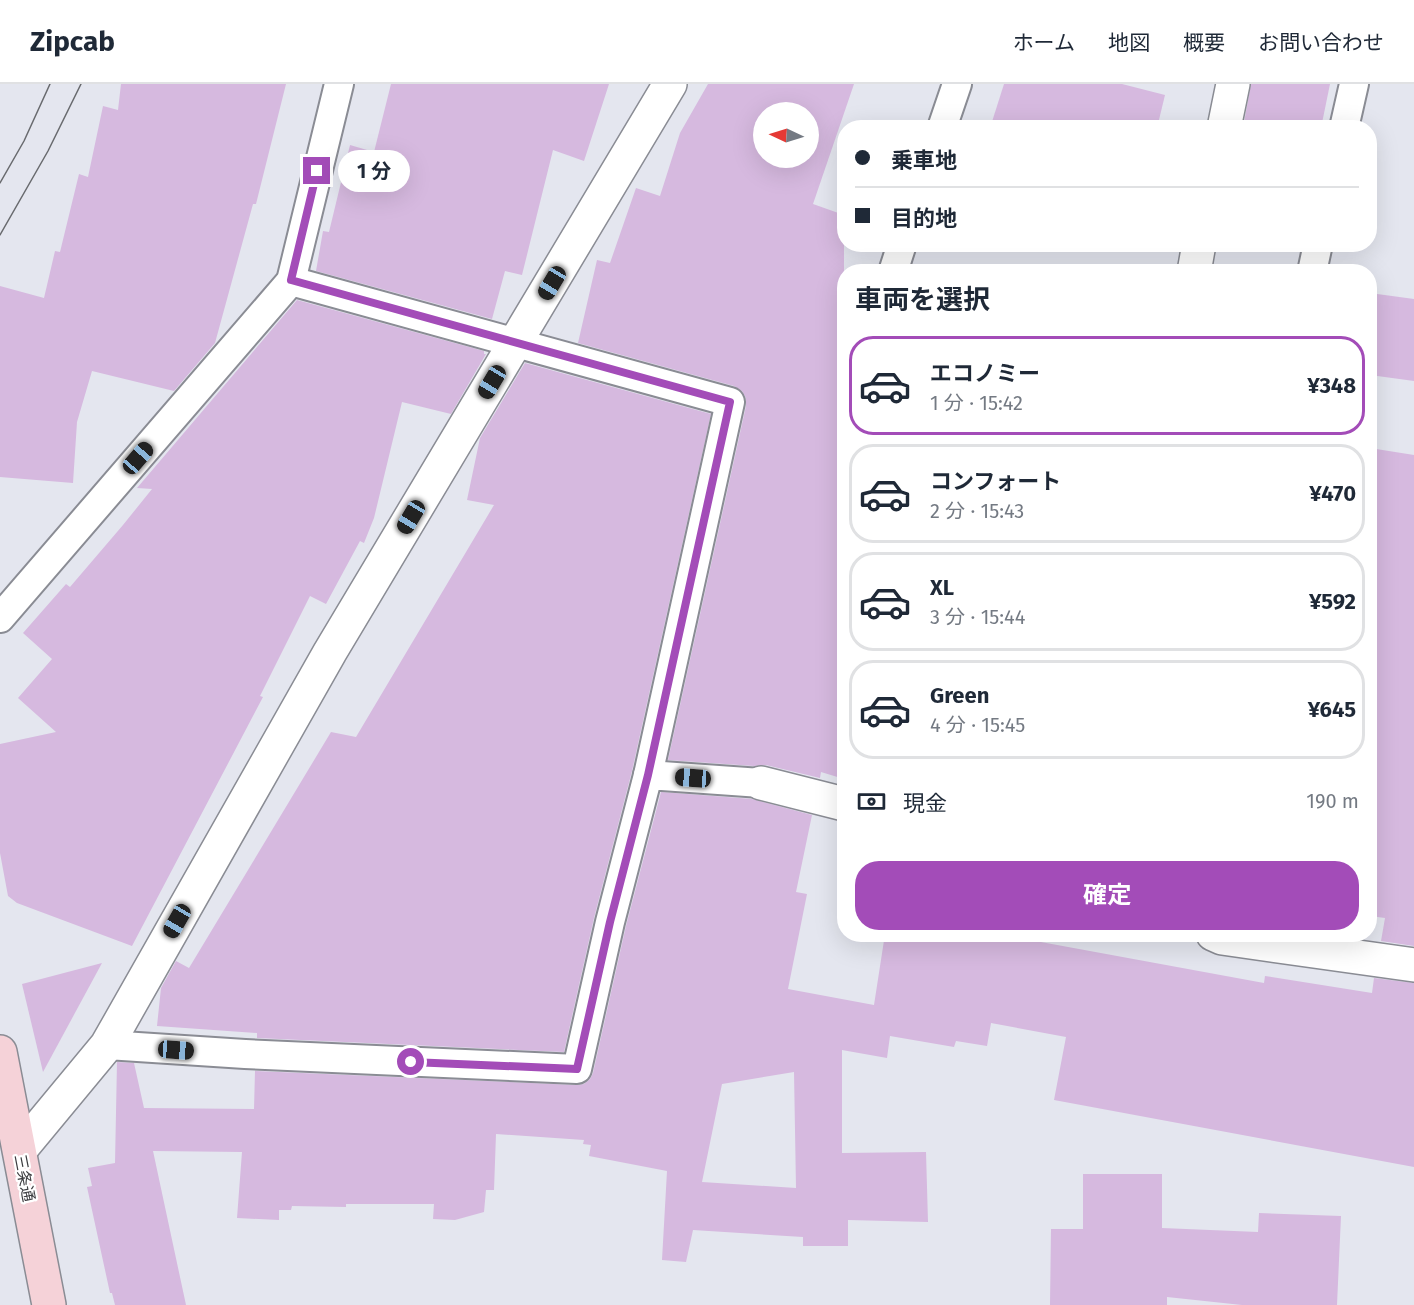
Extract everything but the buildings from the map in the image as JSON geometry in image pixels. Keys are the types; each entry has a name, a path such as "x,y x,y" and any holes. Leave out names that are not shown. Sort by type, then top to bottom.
{"main road":[{"name":"三条通","path":"0,1052 49,1305"}],"street":[{"path":"20,1150 107,1045 330,652 670,84"},
{"path":"1226,120 1233,84"},
{"path":"761,783 837,802"},
{"path":"1250,942 1414,965"}],"lane":[{"path":"0,618 291,280 339,84"},
{"path":"945,120 957,84"},
{"path":"1346,120 1354,84"},
{"path":"107,1045 245,1054 577,1069 610,922 648,775 730,402 291,280"},
{"path":"648,775 761,783"}],"tram line":[{"path":"0,183 24,141 50,84"},
{"path":"0,235 48,151 81,84"}],"route":[{"path":"317,171 291,280 730,402 648,775 610,922 577,1069 411,1062"}]}
